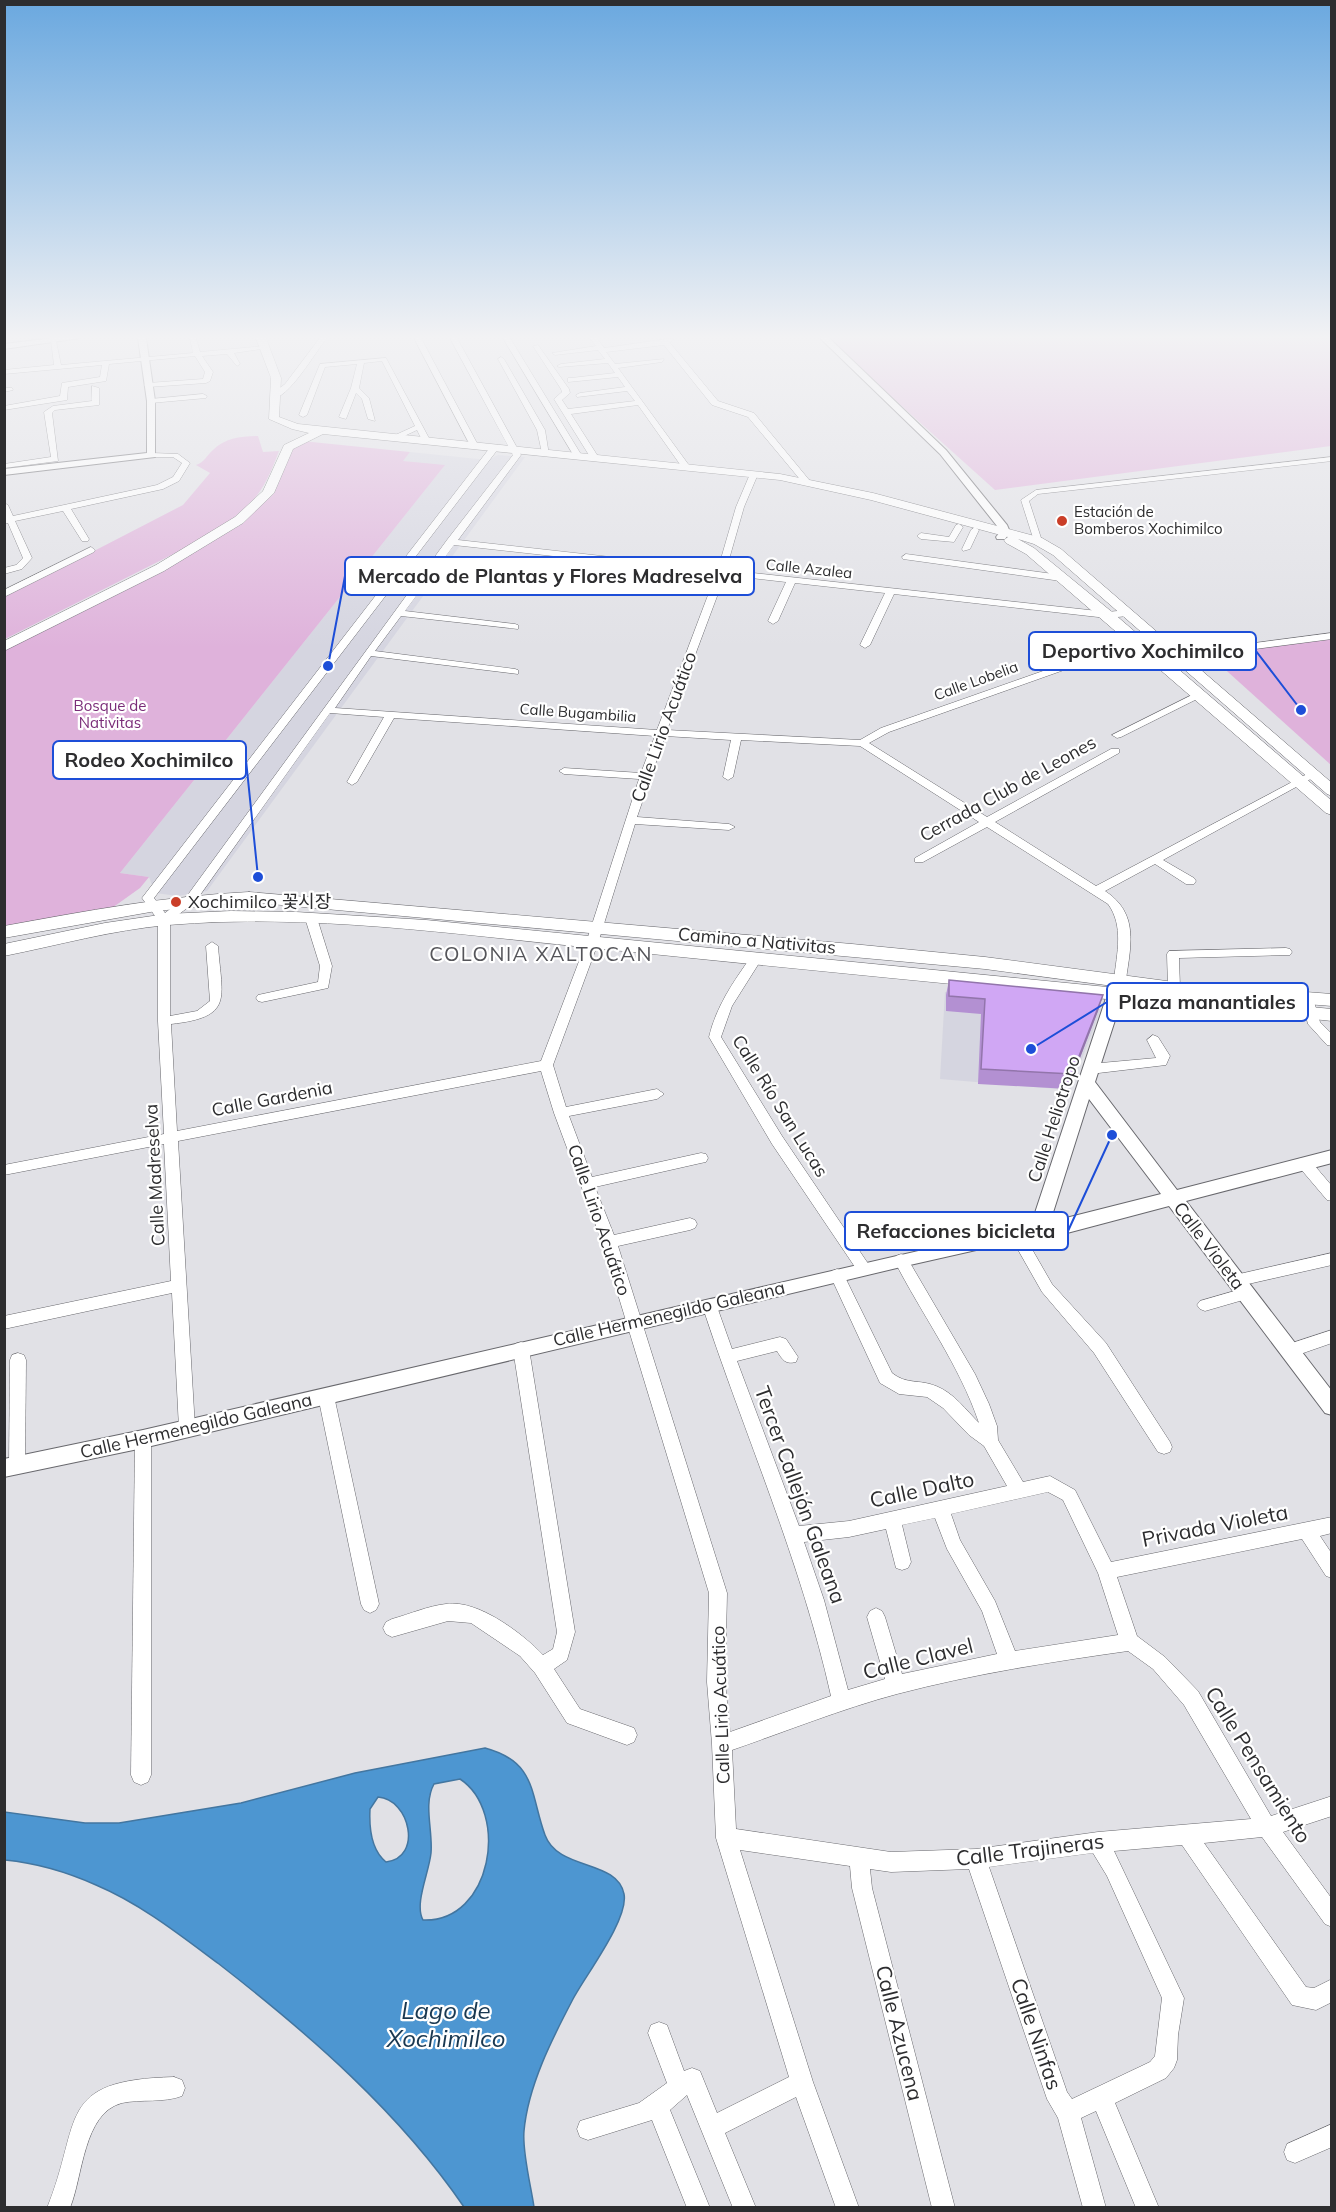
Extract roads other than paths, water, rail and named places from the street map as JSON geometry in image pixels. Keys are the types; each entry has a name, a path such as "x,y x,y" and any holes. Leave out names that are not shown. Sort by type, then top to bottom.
{"main road":[{"path":"4,647 160,567 239,520 268,493 293,441"},
{"path":"364,441 488,457 515,452 546,453 753,477 959,527 1038,541 1057,552 1332,791"},
{"path":"438,441 495,447 515,452 806,481 993,532 1030,551 1332,810"},
{"name":"Camino a Nativitas","path":"4,932 150,904 191,899 249,897 594,935 755,960 1118,987 1308,1005 1332,1000"},
{"name":"Camino a Nativitas","path":"4,950 164,920 238,916 311,918 963,961 1118,987 1174,988 1308,1005 1332,1015"}],"street":[{"path":"4,466 55,459 52,441"},
{"path":"152,441 152,455"},
{"path":"472,441 474,445"},
{"path":"495,447 362,645 327,710 191,899 164,920 150,904 148,898 362,645 398,613 515,452 509,441"},
{"path":"543,441 546,453"},
{"path":"569,441 578,456"},
{"path":"584,441 595,458"},
{"path":"668,441 687,468"},
{"path":"773,441 806,481"},
{"path":"932,441 943,452 993,532 966,549"},
{"path":"4,472 170,454 183,459 186,463 176,479 169,483 8,520"},
{"path":"1038,541 1025,500 1036,492 1332,459"},
{"name":"Calle Lirio Acuático","path":"753,477 721,573 645,776 594,935 546,1065 561,1113 609,1242 717,1593 716,1682 722,1744 726,1838 802,2082 845,2206"},
{"path":"4,505 8,520 28,558 19,567 4,571"},
{"path":"66,508 85,539"},
{"path":"921,536 951,540 959,527"},
{"name":"Calle Azalea","path":"450,542 1107,615 1128,613"},
{"path":"4,594 91,550"},
{"path":"906,557 1061,578"},
{"path":"773,621 791,581"},
{"path":"865,645 890,592"},
{"path":"398,613 515,627"},
{"path":"1179,656 1332,636"},
{"name":"Calle Lobelia","path":"862,743 885,730 1137,641"},
{"path":"362,645 515,672"},
{"name":"Cerrada Club de Leones","path":"1118,735 1198,695"},
{"name":"Calle Bugambilia","path":"327,710 661,733 862,743"},
{"path":"352,782 390,715"},
{"path":"728,777 737,736"},
{"name":"Calle Heliotropo","path":"862,743 1096,891 1122,912 1126,929 1118,987 1038,1230"},
{"name":"Cerrada Club de Leones","path":"919,860 1114,751"},
{"path":"564,771 645,776"},
{"path":"1096,891 1313,775"},
{"path":"631,820 729,827"},
{"path":"1156,860 1190,881"},
{"path":"262,998 324,985 326,966 311,918"},
{"name":"Calle Madreselva","path":"164,920 164,1021 187,1428"},
{"path":"164,1021 203,1014 214,1008 216,1001 212,946"},
{"path":"1174,988 1173,954 1286,952"},
{"name":"Calle Río San Lucas","path":"755,960 718,1021 715,1037 777,1140 864,1269"},
{"path":"1308,1005 1314,1024 1332,1042"},
{"path":"1089,1077 1161,1062 1163,1056 1153,1040"},
{"name":"Calle Gardenia","path":"4,1170 546,1065"},
{"name":"Calle Violeta","path":"1089,1077 1174,1199 1332,1407"},
{"path":"561,1113 657,1094"},
{"name":"Calle Hermenegildo Galeana","path":"11,1467 143,1439 901,1260 1016,1234 1067,1226 1332,1156"},
{"path":"587,1183 701,1158"},
{"path":"1304,1163 1332,1196"},
{"path":"609,1242 690,1224"},
{"path":"1016,1234 1047,1288 1100,1348 1164,1447"},
{"path":"1205,1305 1240,1288 1332,1259"},
{"path":"901,1260 985,1414 991,1431 990,1441"},
{"path":"837,1275 886,1378 897,1388 933,1392 947,1402 979,1435 990,1441 1019,1492"},
{"path":"4,1323 179,1285"},
{"name":"Tercer Callejón Galeana","path":"710,1305 726,1357 831,1647 841,1701"},
{"path":"1289,1351 1332,1336"},
{"path":"726,1357 780,1344 790,1357"},
{"path":"520,1349 566,1632 561,1654 542,1667"},
{"path":"11,1467 18,1360"},
{"path":"326,1396 370,1604"},
{"path":"141,1776 143,1439"},
{"name":"Calle Dalto","path":"792,1535 849,1528 1050,1484 1059,1487 1069,1495 1106,1571"},
{"path":"941,1509 953,1543 988,1607 1009,1660"},
{"path":"892,1519 902,1562"},
{"name":"Privada Violeta","path":"1106,1571 1332,1525"},
{"path":"1306,1531 1332,1570"},
{"path":"1106,1571 1130,1642"},
{"path":"392,1628 448,1612 474,1615 526,1650 542,1667 574,1716 627,1734"},
{"path":"876,1617 896,1685"},
{"name":"Calle Clavel","path":"722,1744 841,1701 896,1685 1009,1660 1130,1642"},
{"name":"Calle Pensamiento","path":"1130,1642 1159,1663 1191,1698 1267,1827 1332,1917"},
{"name":"Calle Trajineras","path":"726,1838 891,1862 976,1859 1098,1842 1267,1827 1332,1806"},
{"path":"1187,1835 1300,1997 1316,1999 1332,1989"},
{"path":"1068,2112 1158,2070 1166,2060 1173,1998 1114,1869 1098,1842"},
{"name":"Calle Azucena","path":"859,1857 862,1888 944,2208"},
{"name":"Calle Ninfas","path":"976,1859 1058,2099 1068,2112 1095,2208"},
{"path":"659,2033 679,2086"},
{"path":"588,2129 629,2119 657,2106 679,2086 692,2079 746,2208"},
{"path":"711,2128 802,2082"},
{"path":"58,2208 85,2118 96,2101 119,2091 174,2088"},
{"path":"1102,2098 1148,2208"},
{"path":"657,2106 699,2208"},
{"path":"1295,2152 1332,2135"}],"water":[{"name":"Lago de Xochimilco","path":"485,1748 502,1754 523,1771 529,1781 545,1835 552,1846 574,1860 611,1875 619,1883 624,1894 624,1905 620,1918 557,2030 530,2097 524,2139 525,2159 534,2207 464,2207 411,2139 351,2076 286,2018 219,1964 160,1921 113,1893 63,1872 5,1860 5,1812 85,1823 119,1823 241,1803 355,1773","holes":["460,1779 476,1795 485,1815 488,1839 486,1863 478,1885 465,1904 446,1916 423,1920 420,1906 431,1853 429,1809 431,1792 434,1784","378,1797 389,1800 398,1807 408,1829 405,1850 398,1858 386,1862 374,1845 370,1824 370,1809"]}],"place":[{"name":"Estación de Bomberos Xochimilco","path":"1062,521"},
{"name":"Mercado de Plantas y Flores Madreselva","path":"328,666"},
{"name":"Deportivo Xochimilco","path":"1301,710"},
{"name":"Rodeo Xochimilco","path":"258,877"},
{"name":"Xochimilco 꽃시장","path":"176,902"},
{"name":"Plaza manantiales","path":"1031,1049"},
{"name":"Refacciones bicicleta","path":"1112,1135"}],"district":[{"name":"COLONIA XALTOCAN","path":"541,954"}],"park label":[{"name":"Bosque de Nativitas","path":"110,714"}]}
